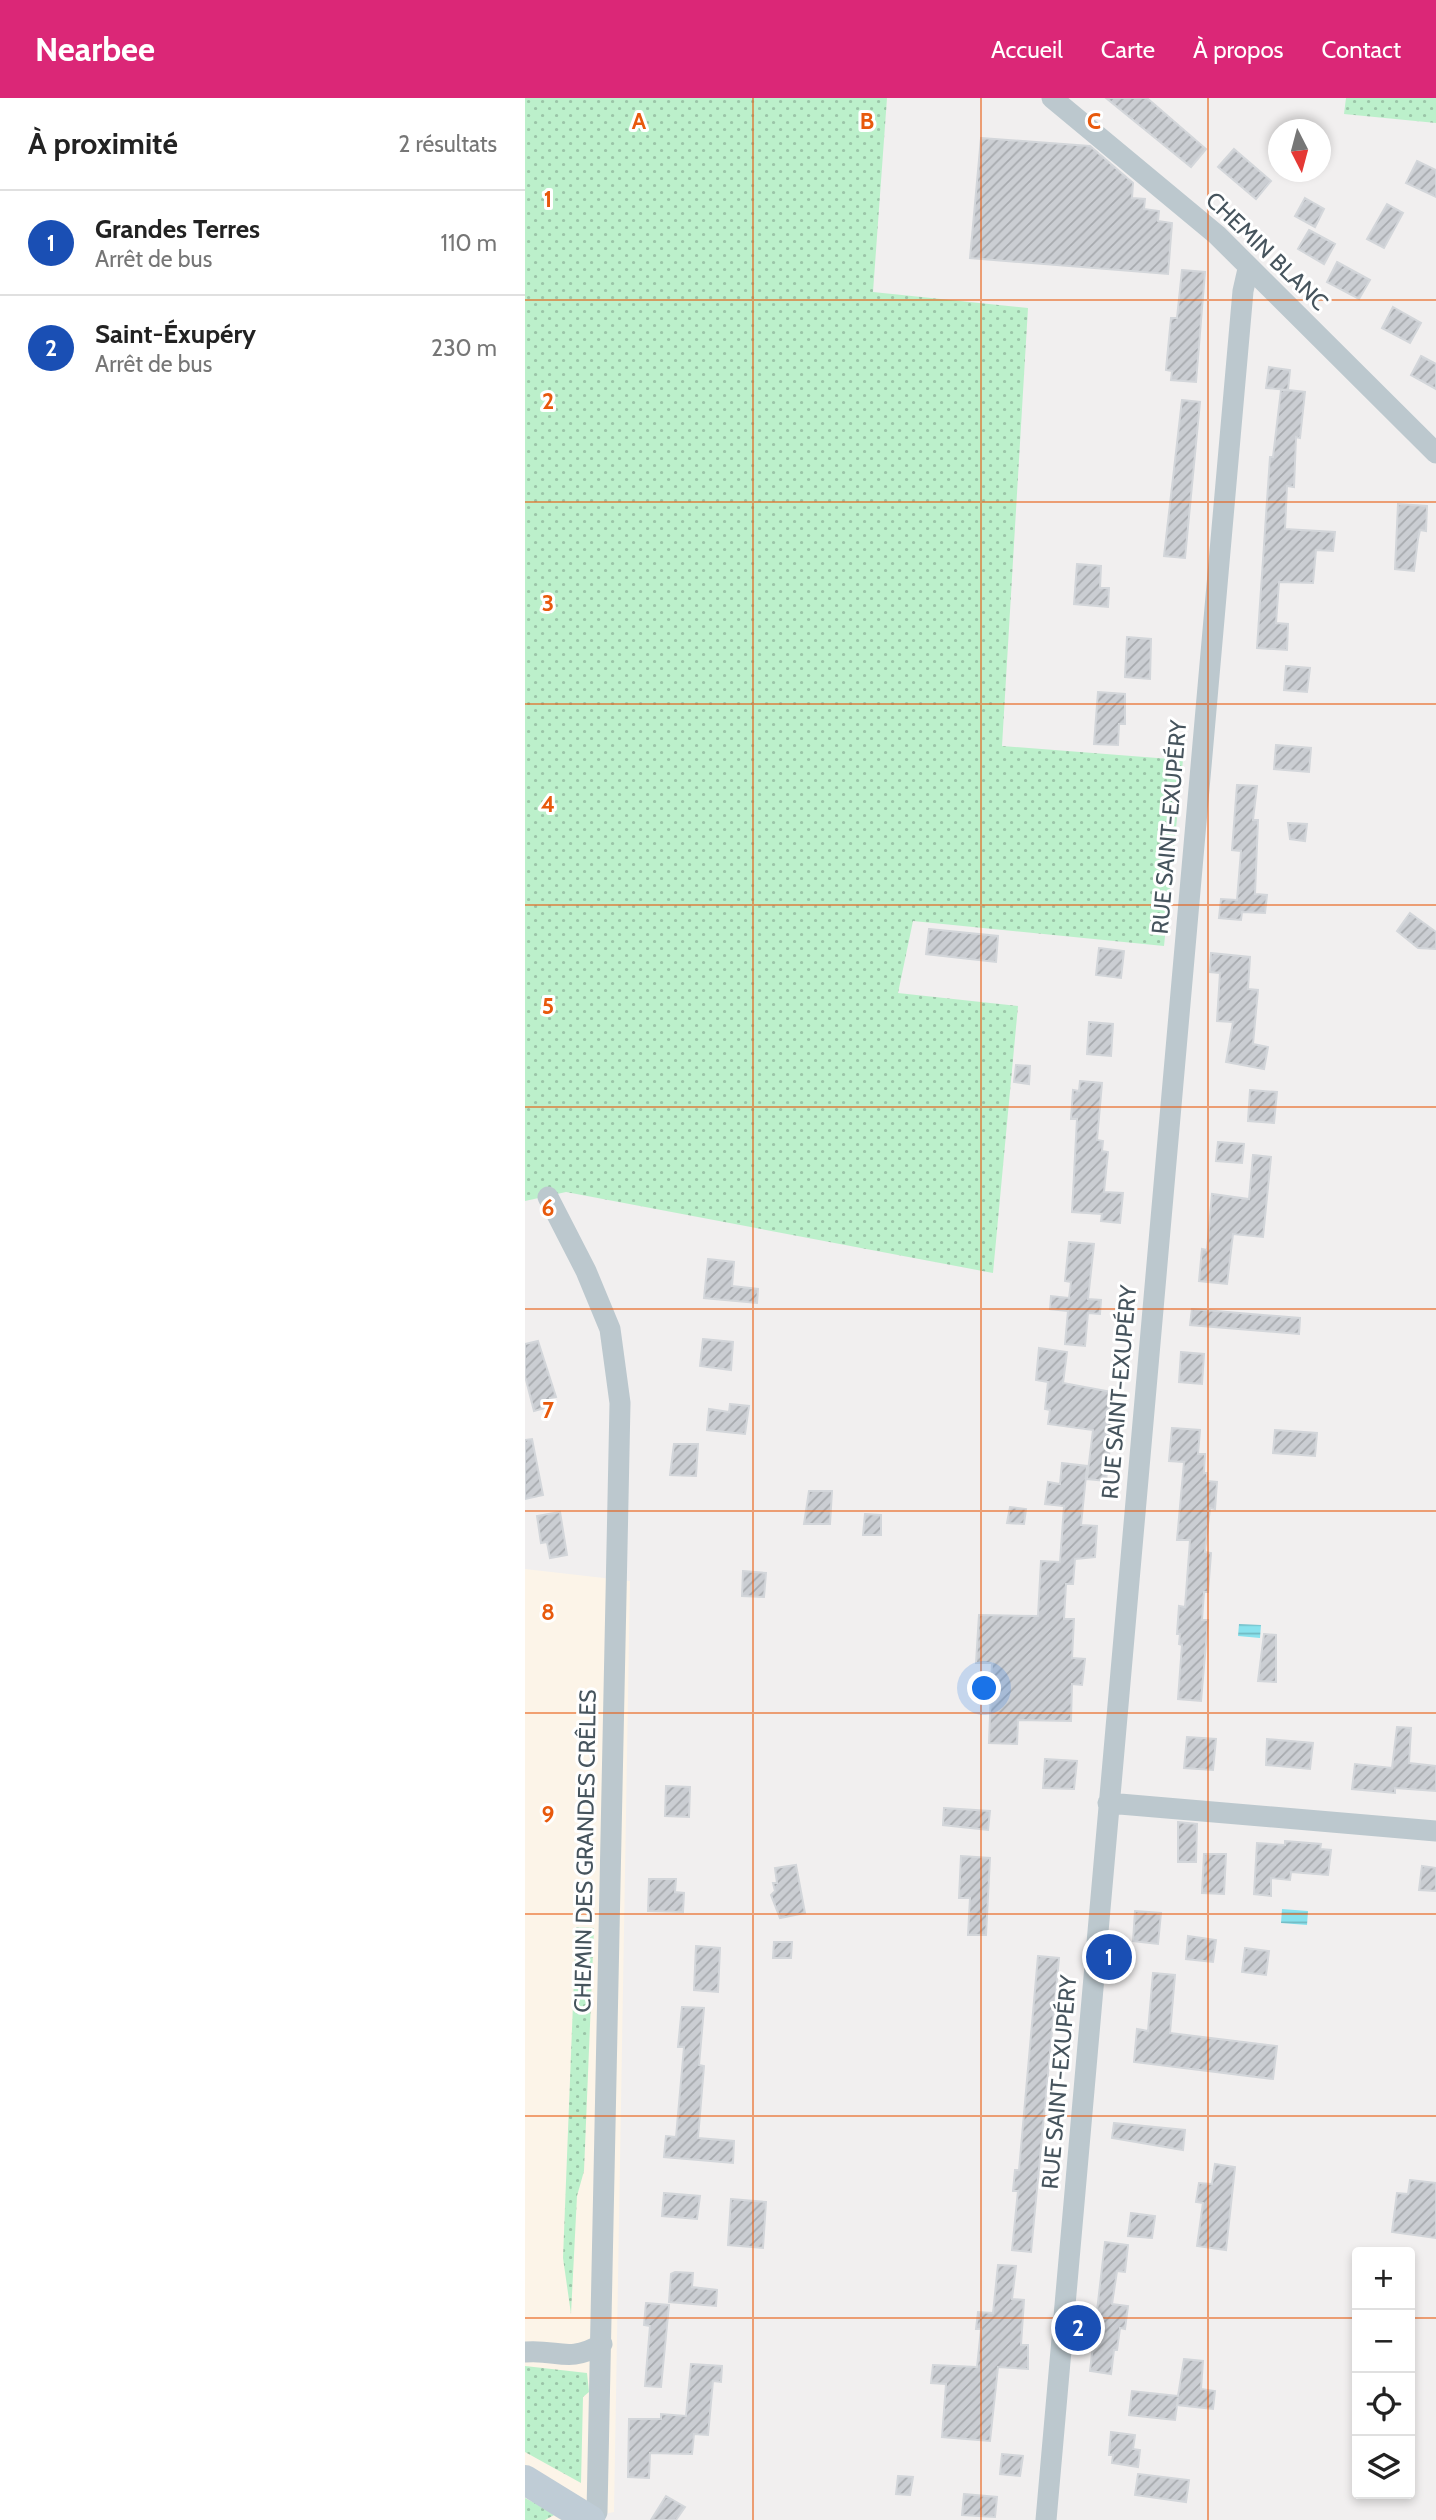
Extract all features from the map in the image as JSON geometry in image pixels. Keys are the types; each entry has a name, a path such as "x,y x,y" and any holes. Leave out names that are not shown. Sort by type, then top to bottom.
{"main road":[{"path":"525,2480 592,2520"}],"street":[{"name":"CHEMIN BLANC","path":"1052,98 1217,235 1248,269 1436,453"},
{"name":"RUE SAINT-EXUPÉRY","path":"1046,2520 1243,291 1248,269"},
{"name":"CHEMIN DES GRANDES CRÊLES","path":"548,1197 586,1270 610,1329 620,1403 602,2344 597,2512 592,2520"},
{"path":"1108,1803 1436,1831"},
{"path":"525,2352 564,2357 586,2353 602,2344"}],"shaded area":[{"path":"525,1569 630,1581 614,2512 575,2520 525,2520"}],"green space":[{"path":"525,98 887,98 873,292 1028,308 1002,746 1183,760 1164,946 913,921 898,993 1018,1006 993,1273 566,1192 525,1201"},
{"path":"1346,98 1436,98 1436,123 1344,114"},
{"path":"576,1927 594,1928 584,2171 577,2196 571,2314 563,2258"},
{"path":"525,2366 587,2373 589,2392 583,2397 581,2483 525,2452"},
{"path":"525,2498 556,2514 545,2520 525,2520"}],"water":[{"path":"1239,1624 1261,1625 1260,1638 1238,1636"},
{"path":"1282,1909 1308,1911 1307,1925 1281,1923"}],"building":[{"path":"1106,98 1147,98 1206,149 1191,167"},
{"path":"981,138 1090,146 1133,183 1132,198 1145,199 1144,209 1159,211 1158,221 1172,223 1168,274 970,258"},
{"path":"1234,149 1270,182 1256,199 1218,167"},
{"path":"1417,161 1436,170 1436,197 1406,183"},
{"path":"1305,198 1324,209 1315,227 1295,216"},
{"path":"1387,204 1403,213 1384,248 1367,239"},
{"path":"1309,230 1335,244 1324,264 1298,249"},
{"path":"1337,262 1370,280 1359,299 1327,282"},
{"path":"1182,270 1205,272 1196,382 1171,380 1172,371 1166,370 1171,318 1177,318"},
{"path":"1393,307 1421,323 1410,343 1382,328"},
{"path":"1421,356 1436,364 1436,389 1411,375"},
{"path":"1269,367 1290,370 1288,390 1266,388"},
{"path":"1281,390 1305,392 1300,438 1296,437 1294,487 1287,486 1285,529 1335,532 1333,551 1316,550 1313,583 1279,582 1276,623 1288,624 1287,650 1257,648 1270,457 1273,457"},
{"path":"1182,400 1200,402 1185,558 1164,556"},
{"path":"1398,504 1427,506 1426,531 1420,530 1414,571 1395,569"},
{"path":"1077,564 1101,566 1100,588 1109,588 1108,607 1074,604"},
{"path":"1127,637 1151,639 1150,679 1125,677"},
{"path":"1286,666 1310,668 1307,692 1284,690"},
{"path":"1098,692 1125,694 1125,724 1119,724 1118,745 1094,744"},
{"path":"1276,745 1311,748 1309,772 1274,769"},
{"path":"1237,785 1257,786 1253,820 1258,820 1255,894 1267,895 1265,913 1242,912 1241,920 1219,918 1221,899 1237,900 1241,851 1232,850"},
{"path":"1288,823 1307,824 1305,841 1290,839"},
{"path":"1410,913 1436,932 1436,949 1418,948 1397,931"},
{"path":"929,929 998,936 996,962 926,954"},
{"path":"1099,948 1124,951 1121,978 1096,975"},
{"path":"1211,953 1250,957 1248,989 1258,990 1253,1044 1268,1047 1264,1069 1226,1062 1233,1022 1217,1021 1220,973 1210,972"},
{"path":"1089,1022 1113,1024 1111,1056 1087,1054"},
{"path":"1016,1065 1030,1066 1029,1084 1014,1082"},
{"path":"1080,1081 1102,1083 1097,1140 1103,1141 1102,1151 1108,1152 1104,1192 1123,1193 1120,1223 1101,1221 1102,1214 1072,1212 1077,1119 1071,1119 1073,1090 1079,1091"},
{"path":"1250,1090 1277,1092 1274,1123 1248,1121"},
{"path":"1218,1142 1244,1144 1242,1163 1216,1161"},
{"path":"1253,1155 1271,1157 1263,1237 1233,1234 1227,1284 1199,1281 1202,1249 1207,1250 1212,1194 1249,1199"},
{"path":"1069,1242 1094,1244 1088,1299 1101,1300 1100,1314 1088,1313 1085,1346 1065,1344 1068,1311 1050,1309 1051,1296 1069,1298 1071,1282 1065,1281"},
{"path":"708,1259 734,1262 732,1286 758,1289 757,1303 704,1298"},
{"path":"1192,1309 1300,1318 1299,1334 1190,1325"},
{"path":"703,1339 733,1342 731,1370 700,1366"},
{"path":"538,1341 556,1397 550,1398 552,1406 534,1411 525,1376 525,1344"},
{"path":"1039,1348 1067,1352 1063,1383 1112,1392 1108,1421 1113,1421 1106,1481 1087,1479 1093,1430 1048,1424 1050,1410 1045,1409 1048,1382 1036,1380"},
{"path":"1181,1352 1204,1354 1202,1384 1179,1382"},
{"path":"730,1404 749,1406 745,1434 707,1430 709,1409 729,1412"},
{"path":"1172,1428 1200,1430 1198,1454 1205,1454 1204,1473 1207,1473 1207,1481 1217,1482 1215,1509 1210,1508 1205,1552 1211,1553 1208,1592 1204,1592 1202,1620 1208,1620 1201,1701 1178,1699 1182,1645 1179,1644 1180,1634 1177,1634 1179,1606 1185,1607 1190,1540 1177,1540 1184,1462 1169,1461"},
{"path":"1275,1430 1317,1433 1315,1456 1273,1453"},
{"path":"532,1439 543,1495 525,1499 525,1440"},
{"path":"674,1444 698,1444 696,1476 670,1475"},
{"path":"1062,1463 1087,1466 1081,1525 1097,1526 1095,1557 1075,1559 1073,1584 1066,1584 1064,1619 1074,1619 1072,1658 1085,1659 1082,1685 1072,1684 1071,1721 1018,1720 1017,1744 989,1743 992,1663 976,1663 979,1615 1038,1616 1041,1561 1060,1562 1064,1506 1045,1504 1048,1482 1060,1484"},
{"path":"809,1491 832,1491 830,1524 804,1524"},
{"path":"1010,1507 1026,1509 1024,1524 1007,1523"},
{"path":"560,1512 567,1555 550,1558 547,1542 541,1543 537,1516"},
{"path":"865,1514 881,1515 881,1535 863,1535"},
{"path":"743,1571 766,1573 764,1597 742,1596"},
{"path":"1264,1634 1276,1635 1276,1682 1258,1681"},
{"path":"1397,1727 1411,1728 1409,1763 1436,1766 1436,1791 1395,1788 1395,1793 1352,1789 1355,1764 1392,1768"},
{"path":"1187,1737 1216,1739 1213,1770 1184,1768"},
{"path":"1267,1739 1313,1743 1310,1769 1266,1765"},
{"path":"1045,1759 1077,1761 1074,1789 1043,1788"},
{"path":"666,1786 690,1787 689,1817 665,1816"},
{"path":"944,1808 990,1811 988,1830 943,1825"},
{"path":"1178,1822 1197,1824 1196,1862 1178,1862"},
{"path":"1285,1841 1321,1844 1320,1849 1331,1850 1328,1875 1291,1872 1290,1880 1271,1878 1271,1896 1254,1894 1257,1843 1285,1845"},
{"path":"1204,1854 1226,1854 1224,1894 1202,1893"},
{"path":"961,1856 990,1858 986,1935 968,1935 970,1898 959,1898"},
{"path":"796,1865 805,1913 780,1918 771,1895 775,1891 773,1883 777,1883 775,1868"},
{"path":"1422,1866 1436,1868 1436,1891 1419,1890"},
{"path":"649,1879 676,1879 675,1892 684,1893 683,1912 648,1911"},
{"path":"1135,1911 1161,1913 1158,1944 1133,1941"},
{"path":"1188,1936 1216,1940 1213,1962 1186,1959"},
{"path":"774,1942 792,1942 791,1958 773,1958"},
{"path":"696,1946 720,1948 718,1992 694,1990"},
{"path":"1245,1948 1269,1951 1266,1975 1242,1972"},
{"path":"1038,1956 1059,1958 1031,2252 1012,2250 1018,2191 1013,2191 1015,2170 1019,2170"},
{"path":"1153,1973 1175,1975 1170,2033 1277,2046 1273,2079 1134,2062 1137,2029 1148,2031"},
{"path":"682,2007 704,2008 699,2065 704,2066 698,2138 734,2141 733,2163 664,2157 666,2136 676,2137 684,2047 678,2047"},
{"path":"1114,2123 1185,2130 1183,2150 1112,2138"},
{"path":"1215,2164 1235,2167 1226,2250 1197,2246 1203,2203 1196,2202 1199,2183 1212,2184"},
{"path":"1410,2180 1436,2183 1436,2238 1392,2232 1397,2193 1408,2194"},
{"path":"664,2193 700,2196 697,2219 662,2216"},
{"path":"731,2199 766,2202 763,2248 728,2245"},
{"path":"1131,2213 1155,2216 1152,2238 1128,2236"},
{"path":"1105,2242 1128,2245 1125,2272 1117,2271 1112,2304 1128,2306 1125,2329 1120,2328 1117,2350 1114,2350 1111,2374 1090,2371"},
{"path":"998,2265 1016,2266 1012,2299 1024,2300 1021,2345 1028,2345 1028,2369 998,2367 990,2441 942,2437 946,2384 931,2383 933,2365 977,2367 981,2329 976,2329 978,2312 993,2313"},
{"path":"693,2273 692,2287 717,2290 716,2306 669,2302 671,2274"},
{"path":"646,2303 669,2305 661,2387 645,2386 650,2326 644,2325"},
{"path":"1184,2359 1203,2361 1201,2389 1215,2391 1213,2409 1177,2405 1175,2420 1129,2415 1132,2391 1178,2396"},
{"path":"691,2364 722,2366 721,2382 713,2381 708,2435 694,2434 692,2454 650,2453 649,2478 628,2477 629,2419 661,2419 661,2414 686,2416"},
{"path":"1111,2432 1135,2435 1133,2449 1140,2450 1138,2467 1112,2463 1113,2455 1109,2455"},
{"path":"1002,2454 1023,2456 1020,2476 1000,2474"},
{"path":"1138,2474 1189,2480 1186,2502 1135,2495"},
{"path":"898,2476 913,2477 910,2495 896,2494"},
{"path":"964,2494 997,2497 995,2517 962,2515"},
{"path":"666,2496 685,2507 676,2520 651,2520"}],"place":[{"name":"Grandes Terres","path":"1109,1957"},
{"name":"Saint-Éxupéry","path":"1078,2328"}]}
